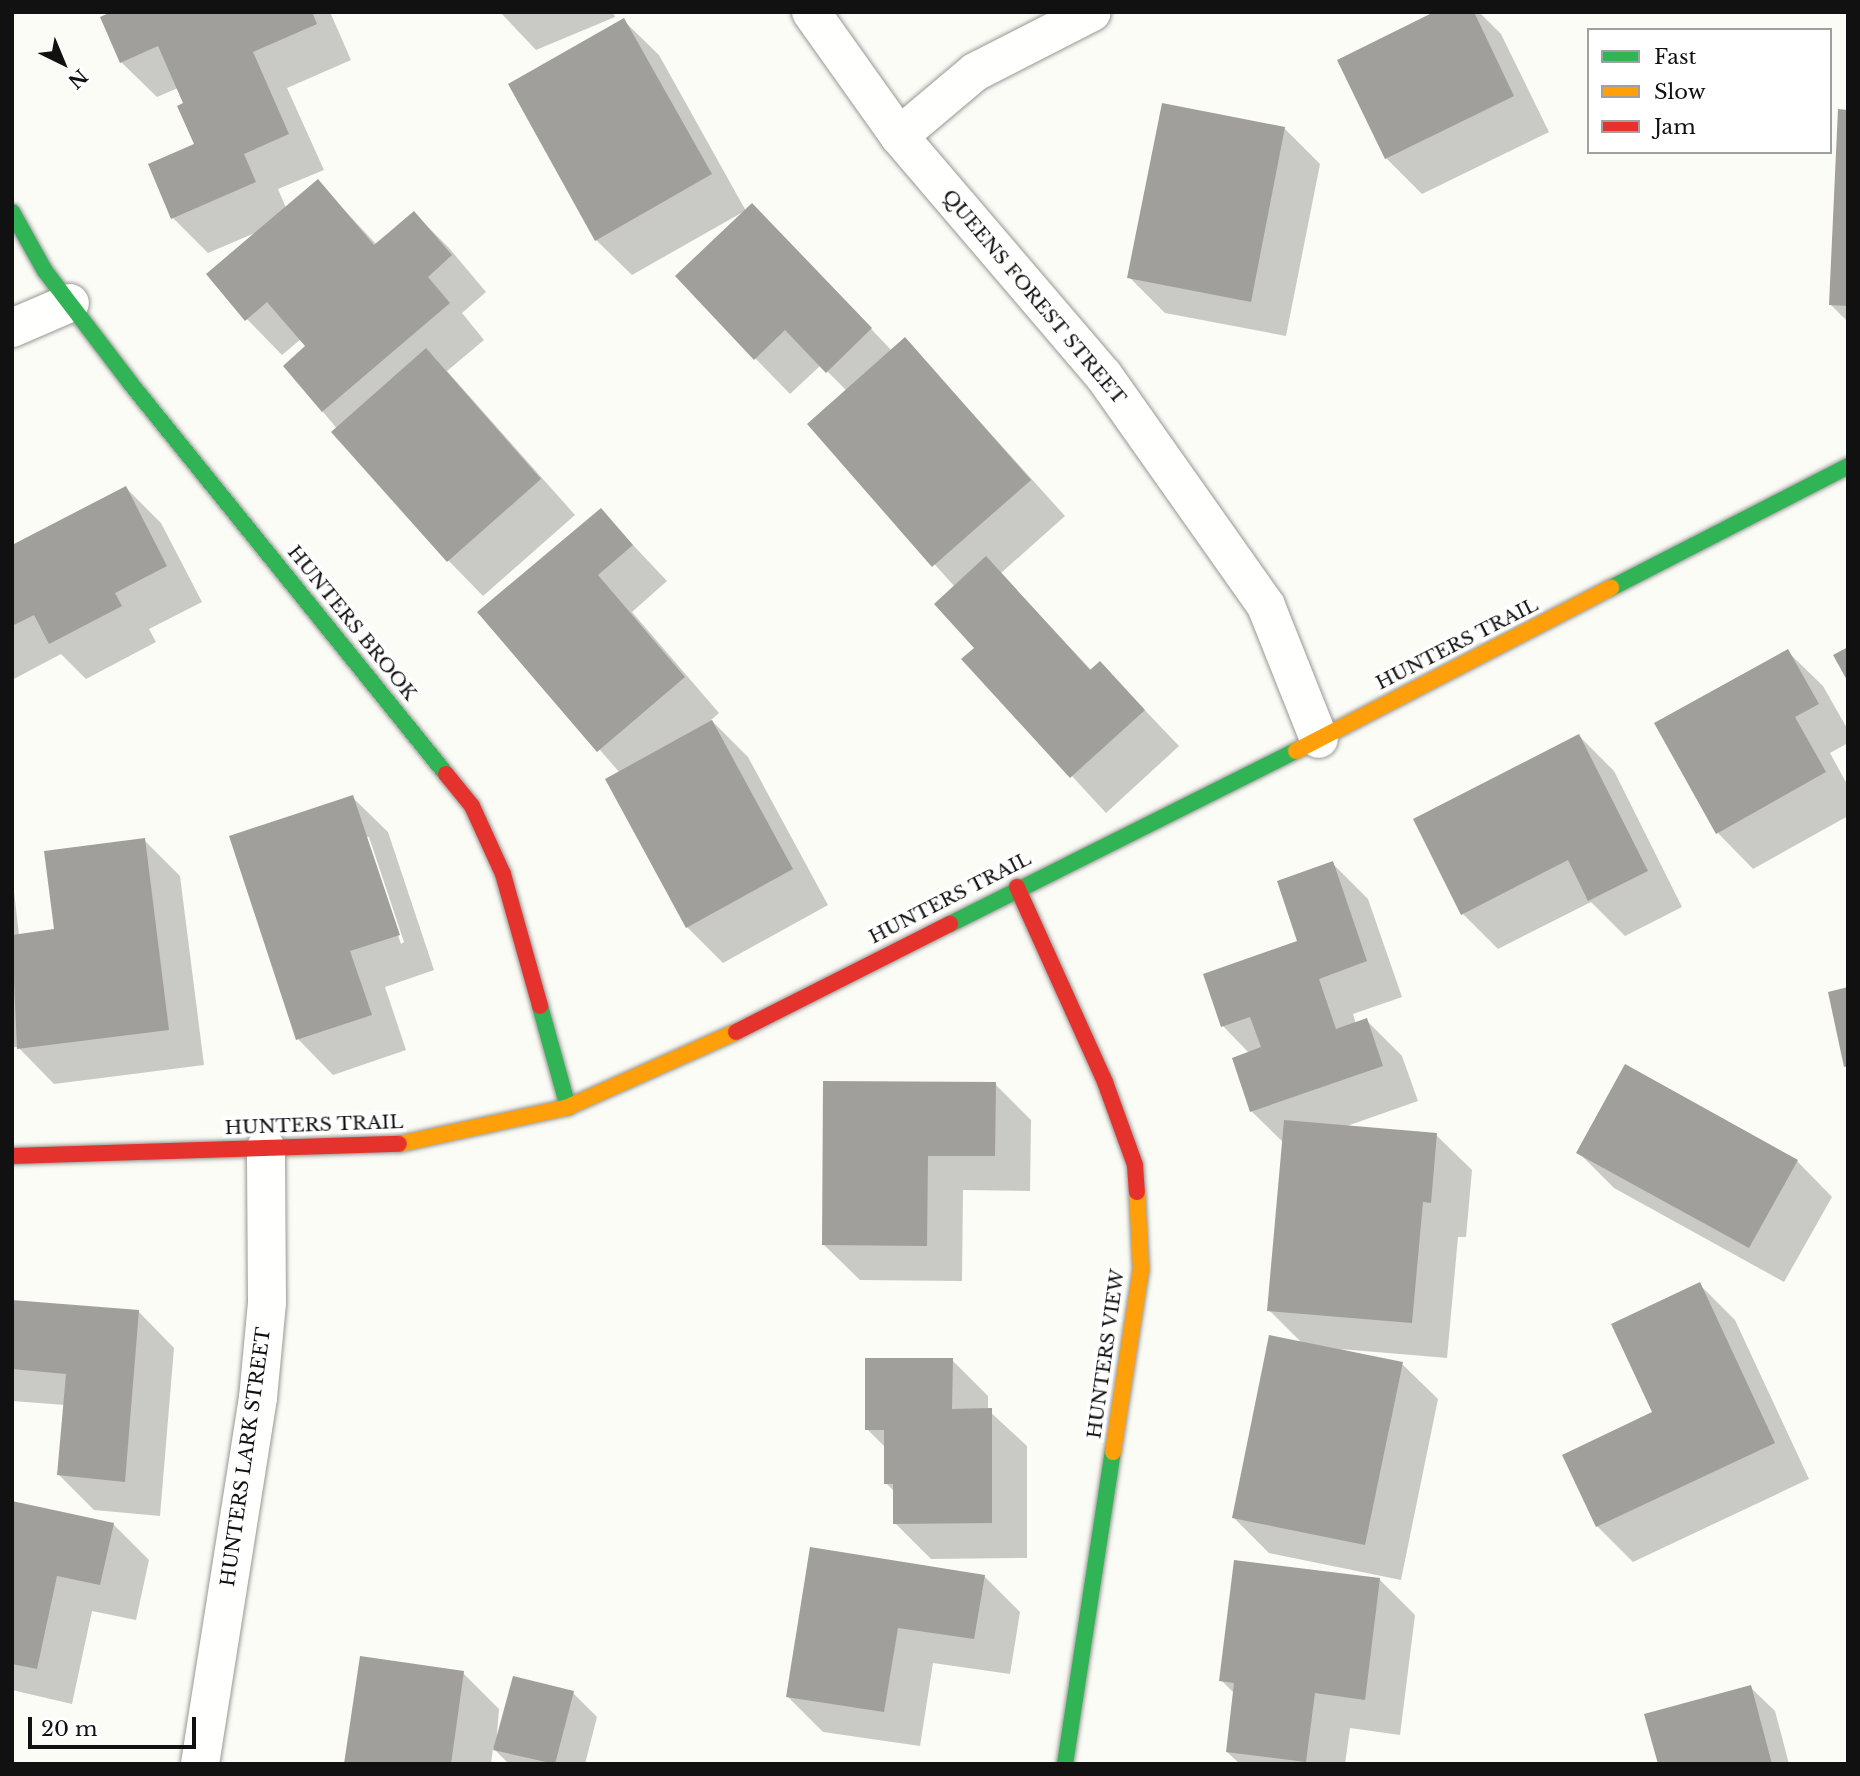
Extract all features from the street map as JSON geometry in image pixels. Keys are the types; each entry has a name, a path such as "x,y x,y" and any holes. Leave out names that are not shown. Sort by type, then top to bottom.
{"street":[{"name":"QUEENS FOREST STREET","path":"811,12 899,136 1104,376 1266,606 1319,738"},
{"path":"899,136 975,72 1092,12"},
{"name":"HUNTERS BROOK","path":"12,212 45,271 131,384 472,806 503,874 568,1107"},
{"path":"12,328 70,303"},
{"name":"HUNTERS TRAIL","path":"12,1156 404,1144 568,1107 687,1056 1017,887 1319,738 1848,466"},
{"name":"HUNTERS VIEW","path":"1017,887 1105,1082 1136,1165 1141,1270 1065,1764"},
{"name":"HUNTERS LARK STREET","path":"200,1764 258,1398 267,1302 266,1148"}],"building":[{"path":"111,12 312,12 317,24 253,52 289,134 244,154 256,182 171,219 148,164 194,144 177,106 183,103 158,46 120,63 100,17"},
{"path":"1434,12 1474,12 1514,96 1385,159 1337,60"},
{"path":"624,18 712,174 595,241 508,84"},
{"path":"1162,103 1285,127 1251,302 1127,278"},
{"path":"1838,109 1848,110 1848,306 1829,305"},
{"path":"318,179 374,245 414,211 452,255 428,277 450,303 322,412 283,366 305,346 267,302 245,321 206,274"},
{"path":"752,203 872,328 826,373 785,330 754,360 675,276"},
{"path":"905,337 1031,480 932,567 807,424"},
{"path":"426,348 541,479 447,562 331,432"},
{"path":"126,486 167,566 115,593 122,606 49,644 34,615 12,626 12,545"},
{"path":"601,508 633,545 598,575 685,677 597,752 477,612"},
{"path":"986,556 1090,670 1100,661 1145,710 1070,778 961,659 974,648 934,604"},
{"path":"1848,647 1848,682 1833,655"},
{"path":"1788,649 1819,704 1795,717 1826,772 1716,834 1654,723"},
{"path":"712,720 793,869 686,928 605,779"},
{"path":"1579,734 1648,871 1588,901 1568,860 1461,915 1413,819"},
{"path":"353,795 400,935 350,951 372,1015 296,1040 229,836"},
{"path":"145,838 169,1030 17,1049 12,935 54,929 44,851"},
{"path":"1333,861 1367,961 1319,979 1336,1029 1367,1018 1383,1066 1250,1112 1232,1058 1261,1047 1250,1017 1221,1027 1203,974 1297,941 1277,881"},
{"path":"1848,987 1848,1066 1844,1067 1828,992"},
{"path":"1625,1064 1798,1160 1749,1248 1576,1153"},
{"path":"823,1081 996,1082 995,1156 928,1156 927,1246 822,1245"},
{"path":"1284,1120 1437,1133 1431,1203 1423,1202 1412,1323 1267,1311"},
{"path":"1700,1282 1775,1443 1596,1527 1562,1455 1652,1412 1611,1324"},
{"path":"12,1300 139,1310 125,1482 57,1475 66,1374 12,1369"},
{"path":"1269,1335 1403,1362 1365,1545 1232,1518"},
{"path":"865,1358 953,1358 952,1409 992,1408 992,1523 893,1524 893,1484 884,1484 884,1430 865,1430"},
{"path":"12,1501 114,1523 100,1585 57,1576 37,1669 12,1664"},
{"path":"810,1547 985,1575 974,1639 898,1628 884,1712 786,1697"},
{"path":"1234,1560 1380,1578 1365,1700 1315,1693 1306,1762 1226,1752 1234,1683 1219,1681"},
{"path":"360,1656 464,1671 451,1764 344,1764"},
{"path":"513,1676 574,1691 555,1764 493,1750"},
{"path":"1751,1685 1772,1764 1658,1764 1644,1714"}],"traffic: fast":[{"path":"12,212 45,271 131,384 446,774"},
{"path":"1611,588 1848,466"},
{"path":"950,924 1296,751"},
{"path":"540,1006 568,1107"},
{"path":"1065,1764 1113,1452"}],"traffic: slow":[{"path":"1296,751 1611,588"},
{"path":"399,1144 568,1107 736,1032"},
{"path":"1113,1452 1141,1270 1137,1192"}],"traffic: jam":[{"path":"446,774 472,806 503,874 540,1006"},
{"path":"1017,887 1105,1082 1135,1165 1137,1192"},
{"path":"736,1032 950,924"},
{"path":"12,1156 399,1144"}]}
